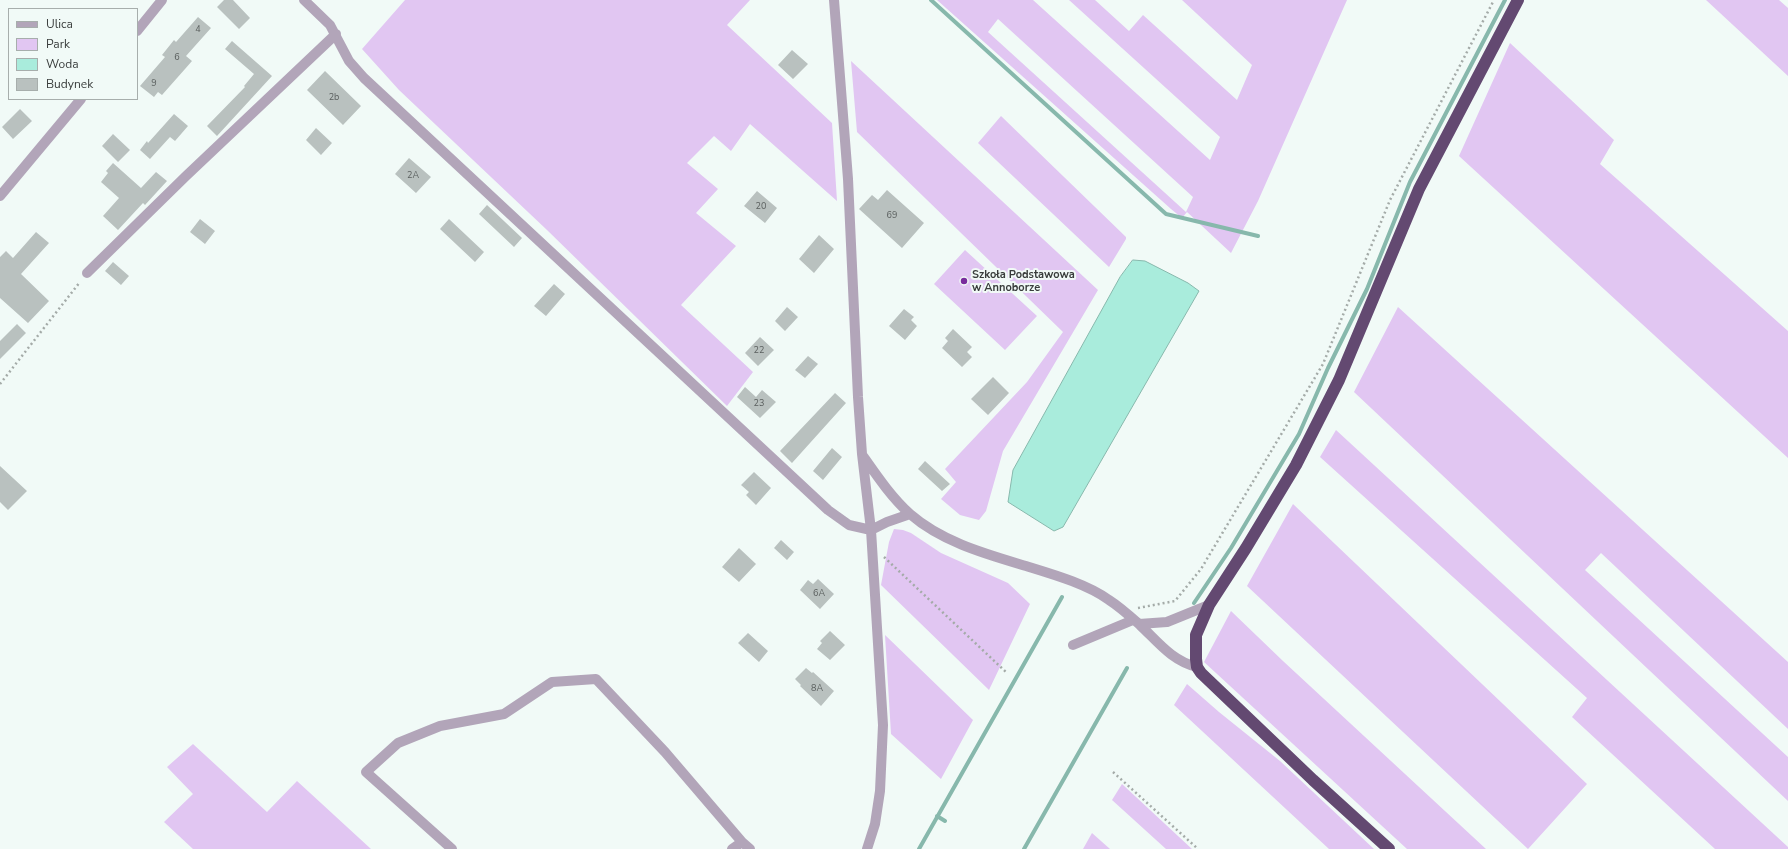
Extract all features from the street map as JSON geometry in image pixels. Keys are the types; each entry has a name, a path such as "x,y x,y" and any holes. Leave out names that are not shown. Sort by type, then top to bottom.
{"highway":[{"path":"1389,849 1267,737 1201,673 1198,667 1196,635 1208,605 1246,548 1296,465 1339,380 1419,189 1518,0"}],"street":[{"path":"138,30 162,0"},
{"path":"304,0 330,25 349,61 364,78 828,510 849,526 871,530 887,522 910,514"},
{"path":"834,0 848,179 862,454 871,530 883,725 880,791 875,824 867,849"},
{"path":"86,273 336,34"},
{"path":"0,196 80,100"},
{"path":"862,454 888,490 910,514 944,537 992,556 1061,576 1109,600 1136,622 1168,653 1190,665 1198,667"},
{"path":"1073,645 1136,622 1167,622 1208,605"},
{"path":"452,849 366,772 398,743 440,726 504,714 552,682 596,679 665,752 742,842 750,849"},
{"path":"732,849 742,842"}],"path":[{"path":"1118,608 1146,608 1175,601 1201,569 1323,364 1390,200 1494,0"},
{"path":"0,384 86,273"},
{"path":"872,552 886,558 1008,673"},
{"path":"1113,772 1198,849"}],"green space":[{"path":"405,0 750,0 727,25 832,123 837,201 750,124 731,151 714,136 687,163 718,189 696,213 736,246 681,305 753,372 727,406 547,230 399,90 362,49"},
{"path":"937,0 1033,0 1210,160 1220,137 1069,0 1095,0 1129,31 1143,15 1237,100 1252,65 1182,0 1347,0 1258,201 1231,253 1187,212 1182,218","holes":["998,19 1193,197 1186,212 988,32"]},
{"path":"1706,0 1779,0 1788,8 1788,76"},
{"path":"1510,43 1614,140 1600,164 1788,331 1788,458 1459,156"},
{"path":"851,61 1098,290 1003,451 986,511 979,520 960,515 941,499 956,482 945,469 1027,382 1063,332 857,132"},
{"path":"1001,116 1126,237 1109,267 978,143"},
{"path":"965,250 1037,316 1005,350 934,284"},
{"path":"1398,307 1788,662 1788,729 1601,553 1585,570 1788,757 1788,801 1354,392"},
{"path":"1336,430 1788,847 1788,849 1715,849 1572,717 1587,698 1320,457"},
{"path":"1293,504 1587,784 1528,849 1247,586"},
{"path":"894,529 911,533 941,553 1008,583 1030,604 989,690 881,585 889,542"},
{"path":"1231,611 1486,849 1407,849 1204,662"},
{"path":"885,635 973,720 941,779 891,734"},
{"path":"1187,684 1280,761 1374,849 1329,849 1174,705"},
{"path":"193,744 267,812 297,781 371,849 193,849 164,822 193,794 167,767"},
{"path":"1122,784 1192,849 1166,849 1112,800"},
{"path":"1092,833 1110,849 1083,849"}],"water":[{"path":"1133,260 1145,261 1188,283 1199,291 1063,527 1054,531 1008,502 1013,470 1120,277"}],"building":[{"path":"224,0 233,0 250,18 239,29 217,7"},
{"path":"198,17 211,28 186,56 192,61 162,95 158,92 154,97 140,86 165,57 162,55 174,40 176,42"},
{"path":"232,41 272,76 217,136 207,126 245,87 244,86 254,74 225,49"},
{"path":"792,50 808,64 793,79 778,65"},
{"path":"325,71 361,106 343,125 307,90"},
{"path":"20,109 32,121 13,139 2,127"},
{"path":"174,114 188,126 175,141 170,137 150,159 140,150"},
{"path":"316,128 332,143 321,155 306,140"},
{"path":"113,134 130,150 118,162 102,146"},
{"path":"409,158 431,177 416,193 395,174"},
{"path":"113,163 141,188 156,172 167,181 145,205 143,203 118,230 103,216 119,198 101,182 108,173 106,171"},
{"path":"887,190 924,223 902,248 859,209 872,195 878,200"},
{"path":"757,191 777,208 765,223 744,206"},
{"path":"487,205 522,238 514,247 479,214"},
{"path":"200,219 215,231 205,244 190,232"},
{"path":"449,219 484,252 475,262 440,229"},
{"path":"36,232 49,243 21,274 49,301 28,323 0,298 0,257 6,251 13,258"},
{"path":"819,235 834,249 814,273 799,259"},
{"path":"113,262 129,276 121,285 105,271"},
{"path":"554,284 565,294 546,316 534,306"},
{"path":"787,307 798,317 785,331 775,321"},
{"path":"904,309 914,317 911,320 917,326 905,340 889,326"},
{"path":"17,324 26,333 0,359 0,341"},
{"path":"953,329 972,347 967,352 972,357 962,367 942,348 948,341 945,338"},
{"path":"760,337 774,350 758,366 745,353"},
{"path":"808,356 818,364 805,378 795,370"},
{"path":"993,377 1009,393 988,415 971,399"},
{"path":"745,387 756,397 762,390 776,402 760,418 737,397"},
{"path":"835,393 846,403 792,463 780,451"},
{"path":"832,448 842,457 823,480 813,471"},
{"path":"925,461 950,484 942,491 918,469"},
{"path":"0,466 27,491 8,510 0,502"},
{"path":"754,472 771,488 756,505 746,495 749,492 741,485"},
{"path":"781,540 794,552 787,560 774,548"},
{"path":"739,548 756,564 739,582 722,567"},
{"path":"818,579 834,594 820,609 800,590 808,580 813,584"},
{"path":"830,631 845,645 830,660 817,649 822,643 820,641"},
{"path":"748,633 768,651 759,662 738,643"},
{"path":"806,668 812,673 813,672 834,691 821,706 800,686 801,685 795,679"}],"waterway":[{"path":"931,0 1166,214 1258,236"},
{"path":"1194,603 1231,548 1299,434 1328,368 1367,289 1410,182 1505,0"},
{"path":"919,849 1062,597"},
{"path":"1024,849 1127,668"},
{"path":"937,816 945,821"}],"place":[{"name":"Szkoła Podstawowa w Annoborze","path":"964,281"}]}
